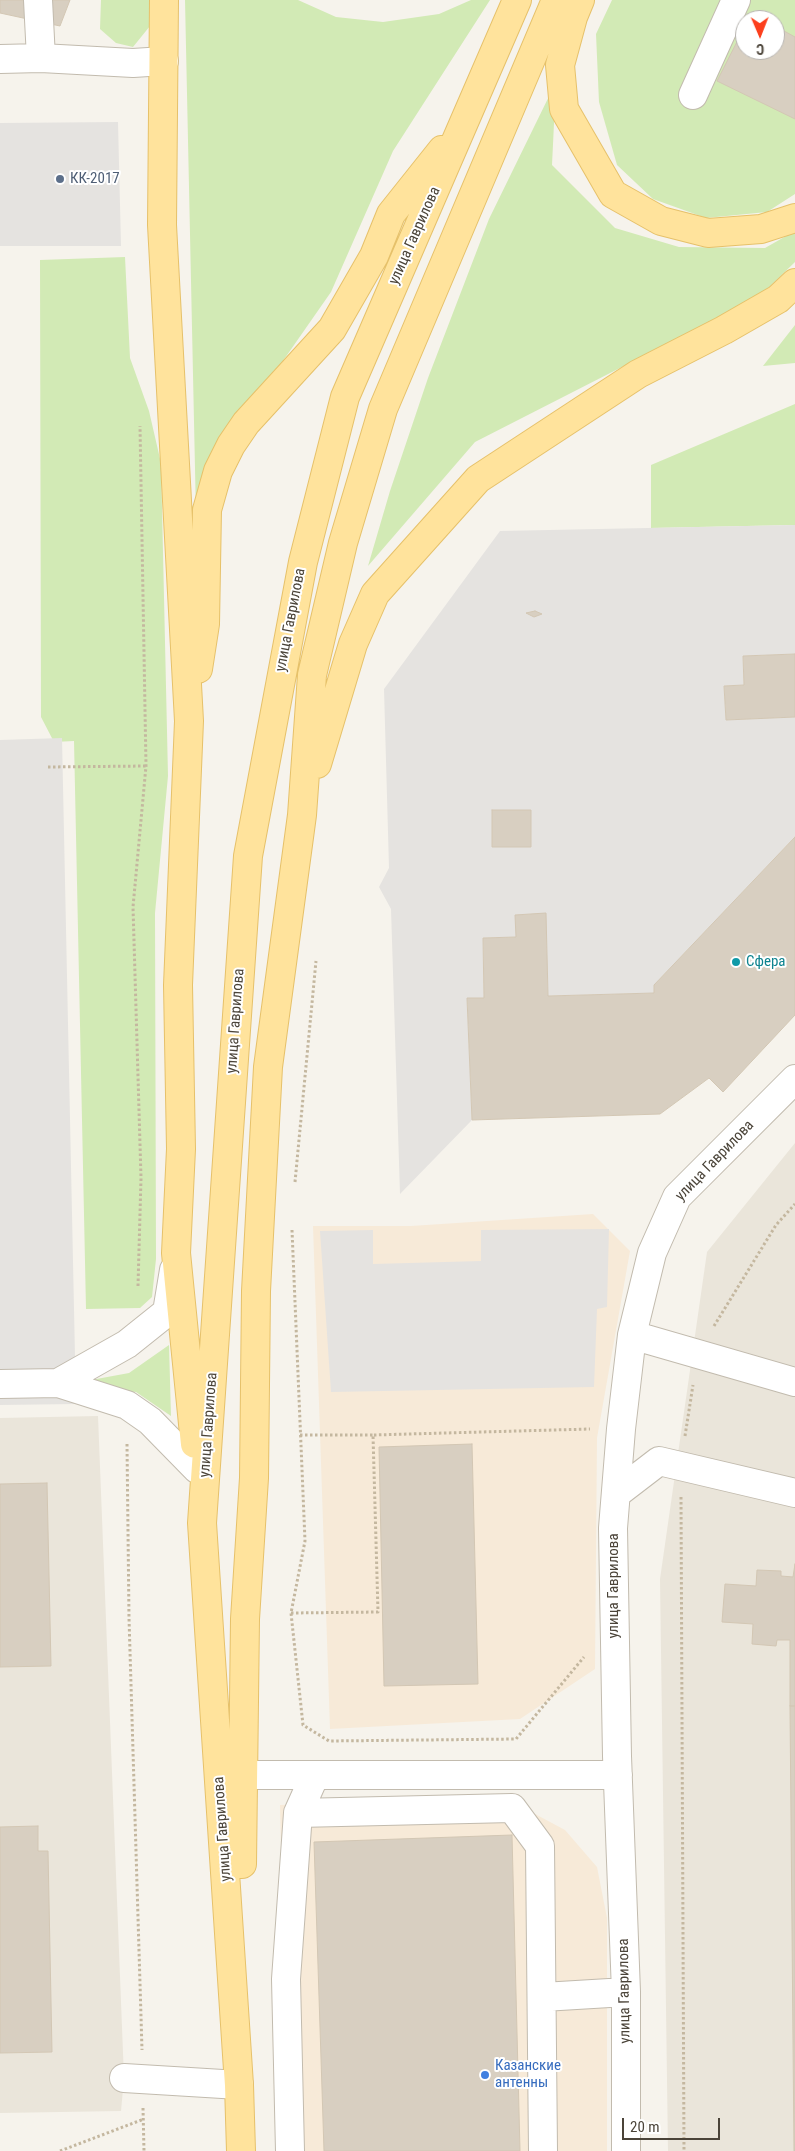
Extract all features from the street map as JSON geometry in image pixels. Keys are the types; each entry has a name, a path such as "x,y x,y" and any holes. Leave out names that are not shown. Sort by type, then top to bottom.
{"main road":[{"path":"164,0 162,225 189,721 178,985 181,1149 176,1253 202,1523"},
{"name":"улица Гаврилова","path":"241,2151 239,2085 202,1523 248,856 302,562 345,397 517,0"},
{"name":"улица Гаврилова","path":"239,2085 245,1619 254,1478 256,1291 268,1066 302,815 312,675 343,543 383,409 556,0"},
{"path":"580,0 573,17 560,65 564,109 613,194 661,221 708,233 761,229 795,218"},
{"path":"189,721 205,624 208,510 218,471 231,445 246,424 332,329 374,256 391,214 465,122"},
{"path":"302,815 353,644 375,594 478,479 638,374 724,330 778,299 795,283"}],"street":[{"path":"38,0 41,58"},
{"path":"693,95 736,0"},
{"path":"0,59 41,58 133,63 164,61"},
{"name":"улица Гаврилова","path":"626,2151 626,1992 613,1621 613,1528 621,1429 632,1335 652,1253 677,1197 795,1079"},
{"path":"58,1384 127,1344 167,1312 176,1253"},
{"path":"632,1335 795,1382"},
{"path":"0,1384 58,1384 127,1405 150,1421 197,1469"},
{"path":"616,1494 659,1461 795,1493"},
{"path":"243,1775 618,1775"},
{"path":"290,2151 286,1979 298,1813 315,1775"},
{"path":"298,1813 512,1808 540,1846 543,1997 543,2151"},
{"path":"543,1997 626,1992"},
{"path":"133,2078 239,2085"}],"path":[{"path":"138,1293 141,1178 133,906 146,766 140,416"},
{"path":"48,768 146,766"},
{"path":"295,1187 317,953"},
{"path":"684,2151 680,1467 697,1355 776,1225 795,1204"},
{"path":"292,1226 305,1541 291,1613 303,1725 329,1740 516,1739 585,1656"},
{"path":"127,1405 133,2078 144,2119 144,2151"},
{"path":"300,1435 621,1429"},
{"path":"291,1613 378,1612 373,1435"},
{"path":"60,2151 144,2119"}],"shaded area":[{"name":"КК-2017","path":"118,122 121,246 0,246 0,123"},
{"path":"795,525 795,654 743,656 744,685 724,686 726,720 795,717 795,837 654,985 654,993 548,996 545,914 516,915 516,937 483,938 484,998 467,999 472,1120 400,1194 391,909 379,887 389,868 384,689 500,531"},
{"path":"62,738 76,1404 0,1405 0,740"},
{"path":"795,1143 795,2151 668,2151 660,1579 707,1252"},
{"path":"593,1214 630,1251 597,1438 595,1669 520,1719 330,1729 313,1226 411,1226"},
{"path":"609,1229 607,1307 597,1309 594,1387 331,1392 320,1231 373,1230 373,1264 481,1261 481,1230"},
{"path":"98,1416 124,2078 121,2111 0,2113 0,1418"},
{"path":"492,1800 522,1807 565,1830 597,1867 607,1918 607,2151 288,2151 280,1805"}],"green space":[{"path":"101,0 151,0 150,26 133,47 116,43 100,29"},
{"path":"185,0 298,0 336,17 383,22 439,14 471,0 490,0 393,151 331,292 278,368 196,515"},
{"path":"612,0 795,0 795,194 767,212 706,218 653,199 617,165 599,102 596,34"},
{"path":"556,82 552,165 615,228 679,247 765,248 795,231 795,262 759,297 475,442 368,566 390,491 428,378 489,219"},
{"path":"125,257 130,358 149,411 161,463 168,776 155,913 156,1259 152,1297 140,1308 86,1309 74,741 54,742 41,717 40,260"},
{"path":"795,325 795,363 763,366"},
{"path":"795,404 795,525 651,528 651,465"},
{"path":"169,1345 171,1416 136,1392 92,1388 91,1380 129,1373"}],"building":[{"path":"0,0 70,0 60,26 0,13"},
{"path":"785,32 795,37 795,119 717,81 735,46 735,60 785,60"},
{"path":"535,611 542,614 534,617 526,613"},
{"path":"795,654 795,717 726,720 724,686 744,685 743,656"},
{"path":"492,810 531,810 531,847 492,847"},
{"name":"Сфера","path":"795,837 795,1015 723,1092 709,1078 660,1114 472,1120 467,998 484,998 483,938 516,937 515,915 546,913 548,996 654,993 654,985"},
{"path":"472,1444 478,1684 384,1686 379,1447"},
{"path":"47,1483 51,1666 0,1667 0,1484"},
{"path":"795,1564 795,1706 790,1706 790,1640 777,1640 776,1646 752,1644 753,1624 722,1622 725,1584 756,1586 757,1570 781,1571 781,1576 793,1577"},
{"path":"790,1706 795,1706 795,2151 794,2151"},
{"path":"38,1826 38,1851 48,1851 52,2052 0,2053 0,1827"},
{"path":"512,1835 520,2151 324,2151 314,1842"}],"place":[{"name":"КК-2017","path":"60,179"},
{"name":"Сфера","path":"736,962"},
{"name":"Казанские антенны","path":"485,2075"}]}
